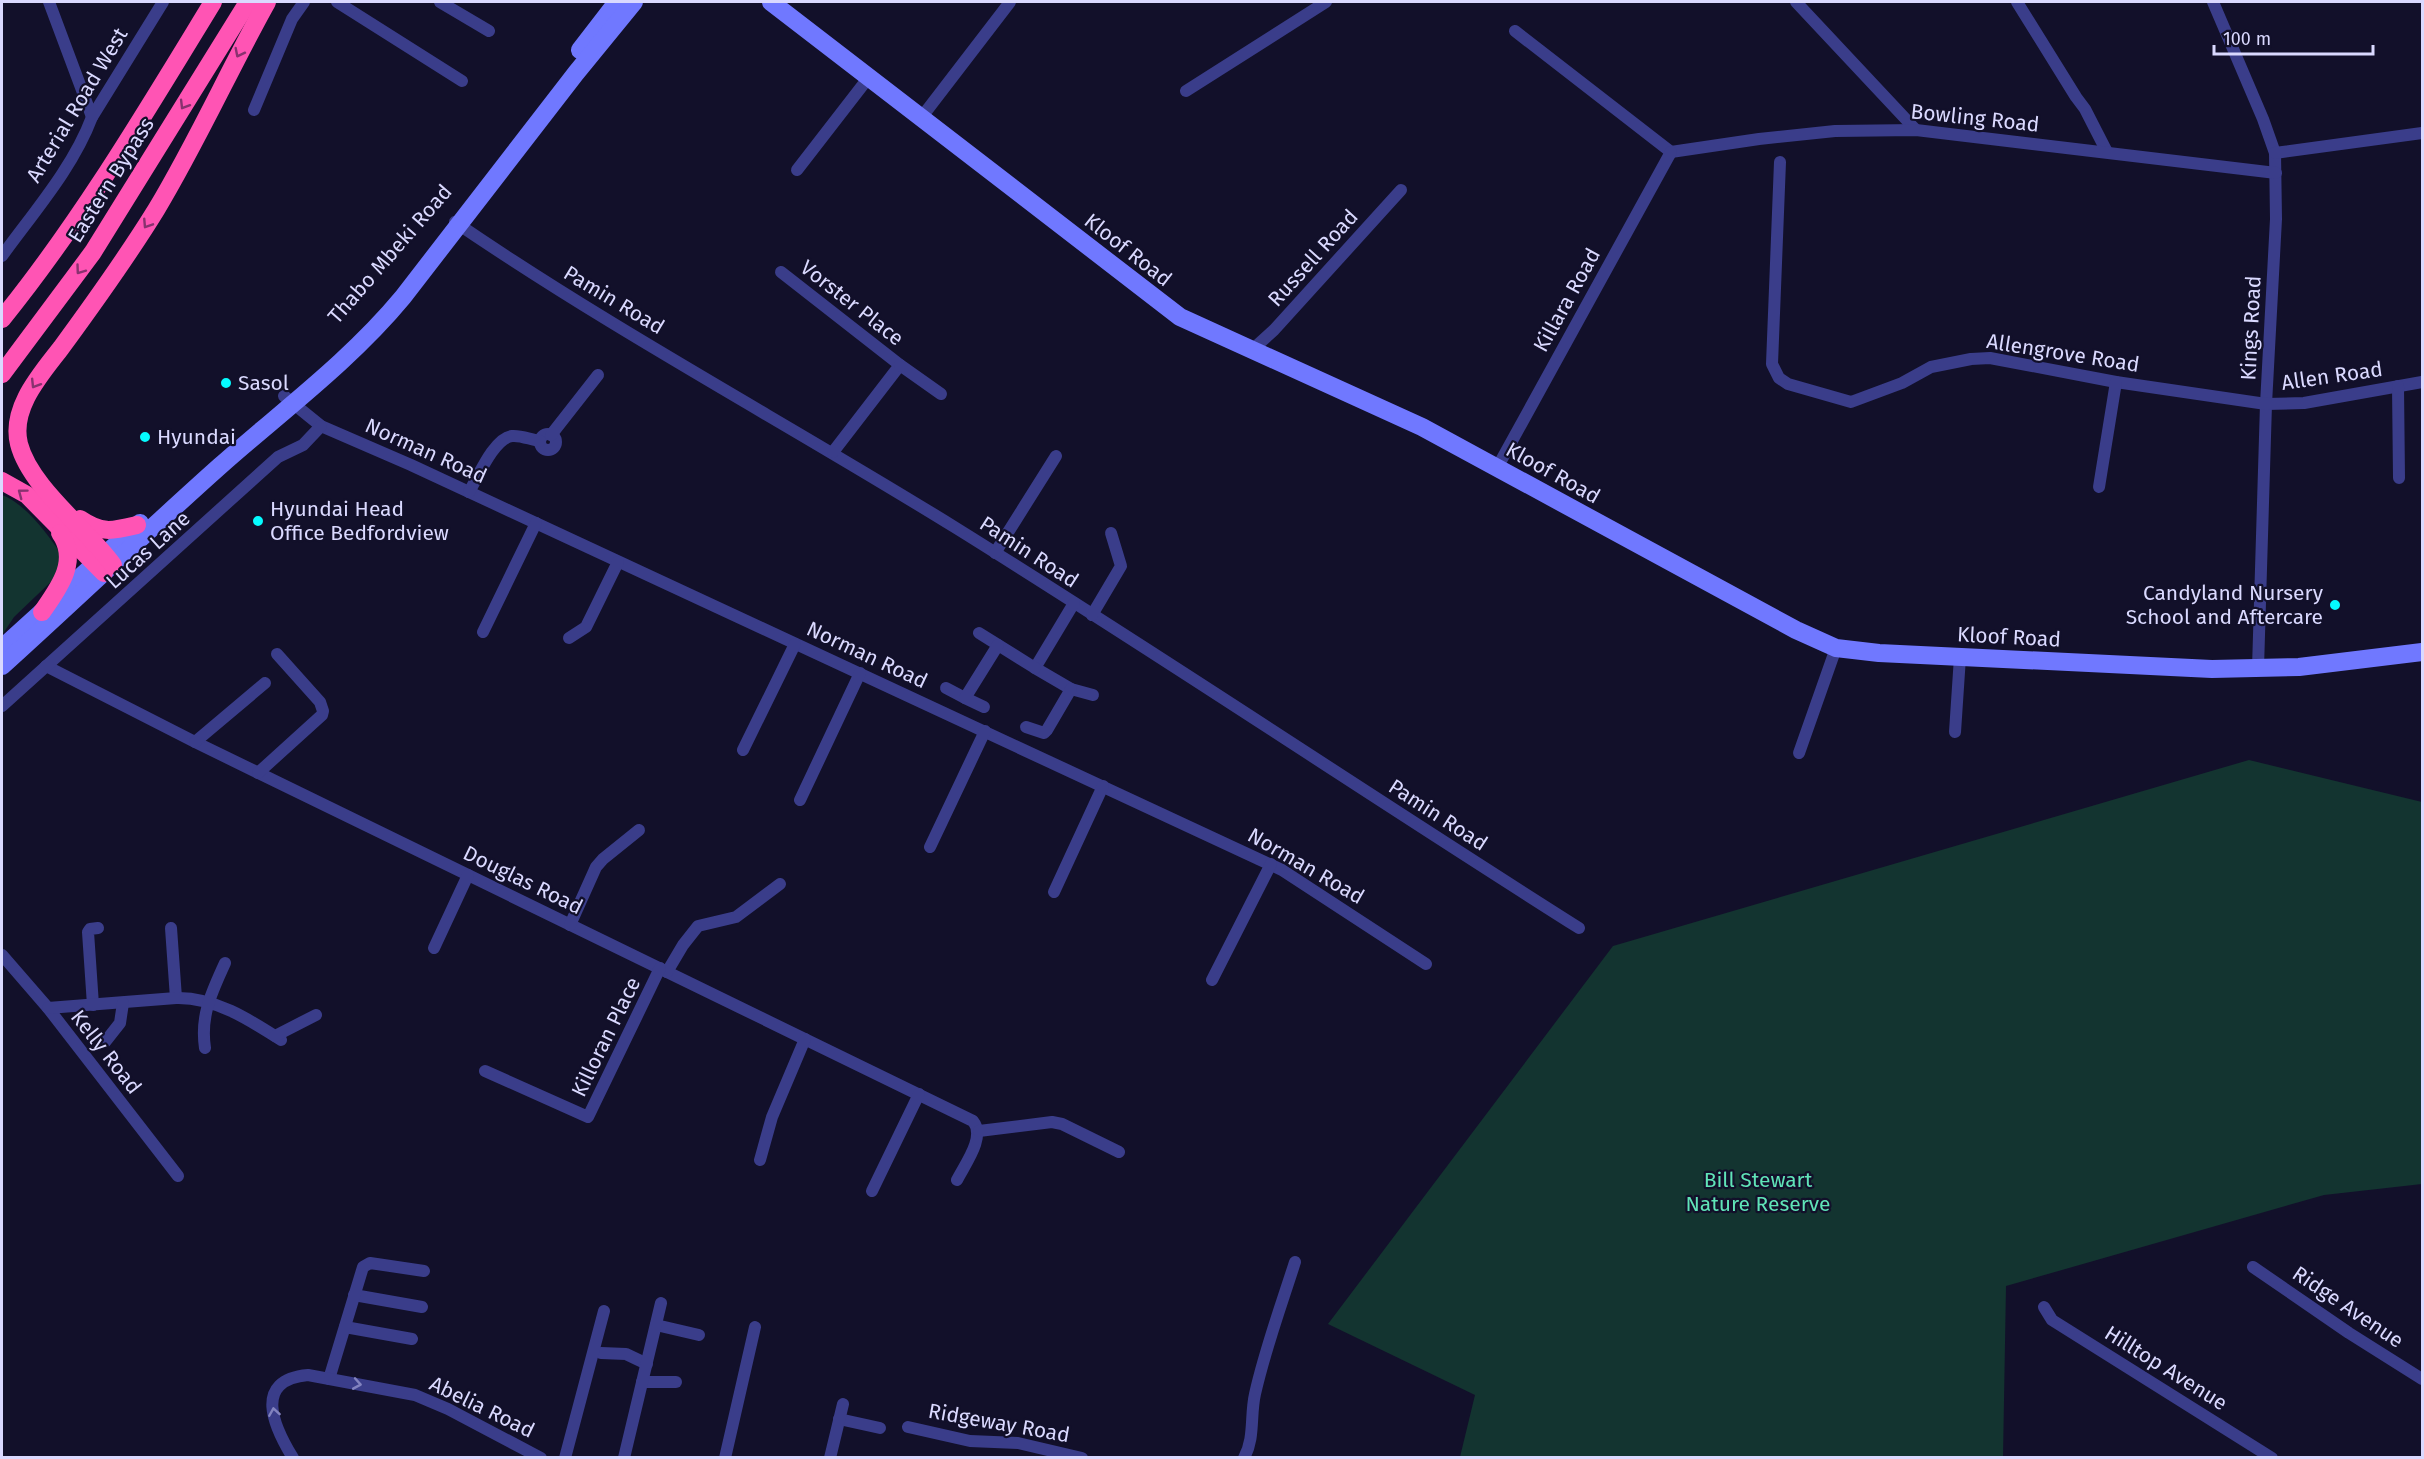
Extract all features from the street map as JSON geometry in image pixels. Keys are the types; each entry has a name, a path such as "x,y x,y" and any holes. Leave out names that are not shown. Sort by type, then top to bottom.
{"highway":[{"name":"Eastern Bypass","path":"2,319 66,233 112,164 213,2"},
{"name":"Eastern Bypass","path":"2,374 93,252 248,2"},
{"path":"42,612 62,582 69,554 53,510 27,465 19,443 19,417 36,381 114,273 156,210 192,148 267,2"},
{"path":"2,481 53,510 93,528 114,530 137,525"},
{"path":"53,510 103,564"}],"main road":[{"name":"Thabo Mbeki Road","path":"2,666 103,564 137,525 367,336 403,297 441,242 554,93 617,2"},
{"name":"Thabo Mbeki Road","path":"554,93 634,2"},
{"name":"Kloof Road","path":"771,2 1155,300 1195,325 1422,427 1796,630 1836,648 1960,657 2212,669 2299,667 2422,652"},
{"name":"Thabo Mbeki Road","path":"2,648 42,612 221,465 375,312 441,242"}],"street":[{"path":"49,2 92,117"},
{"name":"Arterial Road West","path":"2,256 60,176 84,137 92,117 163,2"},
{"path":"254,110 292,19 304,2"},
{"path":"337,2 462,81"},
{"path":"440,2 489,31"},
{"path":"921,118 1010,2"},
{"path":"1186,91 1326,2"},
{"path":"1796,2 1916,130"},
{"path":"2017,2 2107,152"},
{"name":"Kings Road","path":"2213,2 2263,119 2275,153 2276,219 2266,404 2258,668"},
{"path":"1515,31 1671,152"},
{"path":"797,170 869,78"},
{"name":"Bowling Road","path":"1671,152 1835,131 1916,130 2276,173"},
{"path":"2275,153 2422,133"},
{"name":"Killara Road","path":"1497,468 1671,152"},
{"name":"Allengrove Road","path":"1779,162 1772,364 1779,378 1788,384 1851,402 1902,383 1931,367 1955,361 1990,358 2116,382 2247,400"},
{"name":"Russell Road","path":"1252,350 1274,330 1401,190"},
{"name":"Pamin Road","path":"456,222 599,315 833,452 995,553 1579,928"},
{"name":"Vorster Place","path":"781,272 940,394"},
{"name":"Vorster Place","path":"833,452 900,365"},
{"path":"469,492 495,448 504,438 513,436 540,441 544,449 551,449 555,444 552,435 598,375"},
{"path":"2098,487 2116,382"},
{"name":"Allen Road","path":"2247,400 2266,404 2304,403 2422,382"},
{"path":"2398,386 2399,478"},
{"name":"Norman Road","path":"288,400 321,426 469,492 1271,864 1426,964"},
{"name":"Lucas Lane","path":"2,706 278,457 303,445 321,426"},
{"path":"995,553 1056,456"},
{"path":"483,632 536,524"},
{"path":"1092,615 1121,566 1111,533"},
{"path":"569,638 586,627 618,562"},
{"path":"1035,668 1074,603"},
{"path":"979,633 1071,689 1093,695"},
{"path":"743,750 795,644"},
{"path":"965,698 998,645"},
{"path":"1798,753 1836,648"},
{"path":"258,773 322,716 323,711 320,702 277,654"},
{"path":"1955,732 1960,657"},
{"name":"Douglas Road","path":"46,666 258,773 919,1094 973,1121 979,1131"},
{"path":"800,800 860,673"},
{"path":"195,742 265,683"},
{"path":"946,688 984,707"},
{"path":"1026,727 1044,733 1071,689"},
{"path":"930,847 985,731"},
{"path":"1054,892 1103,786"},
{"path":"570,925 596,867 639,830"},
{"path":"1212,980 1271,864"},
{"path":"434,948 468,875"},
{"path":"664,970 698,926 736,916 780,885"},
{"path":"93,1005 88,934 90,929 98,928"},
{"path":"171,928 176,998"},
{"name":"Kelly Road","path":"2,955 48,1008 177,1176"},
{"path":"204,1048 202,1032 207,1002 225,963"},
{"name":"Killoran Place","path":"485,1071 588,1117 664,970"},
{"path":"48,1008 176,998 207,1002 232,1011 278,1038 316,1015"},
{"path":"105,1042 120,1023 123,1003"},
{"path":"760,1160 774,1110 806,1039"},
{"path":"872,1191 919,1094"},
{"path":"957,1180 979,1131 1052,1122 1068,1127 1119,1152"},
{"path":"1244,1458 1252,1433 1252,1407 1263,1362 1295,1262"},
{"path":"329,1379 363,1267 370,1263 424,1271"},
{"name":"Ridge Avenue","path":"2253,1267 2349,1333 2422,1379"},
{"path":"354,1295 422,1307"},
{"path":"624,1458 662,1303"},
{"name":"Hilltop Avenue","path":"2044,1307 2052,1320 2272,1458"},
{"path":"566,1458 604,1311"},
{"path":"656,1325 699,1335"},
{"path":"345,1327 412,1339"},
{"path":"725,1458 755,1327"},
{"path":"601,1353 626,1354 647,1364"},
{"name":"Abelia Road","path":"293,1458 270,1408 279,1388 299,1376 329,1379 415,1395 448,1409 541,1458"},
{"path":"642,1383 676,1382"},
{"path":"830,1458 843,1404"},
{"path":"839,1419 880,1428"},
{"name":"Ridgeway Road","path":"909,1427 970,1441 1018,1443 1082,1458"}],"green space":[{"path":"2,495 27,512 62,555 59,574 14,617 2,635"},
{"name":"Bill Stewart Nature Reserve","path":"2249,760 2422,802 2422,1184 2324,1195 2006,1286 2003,1457 1460,1457 1475,1395 1328,1324 1613,946"}],"place":[{"name":"Sasol","path":"226,383"},
{"name":"Hyundai","path":"145,437"},
{"name":"Hyundai Head Office Bedfordview","path":"258,521"},
{"name":"Candyland Nursery School and Aftercare","path":"2335,605"}]}
